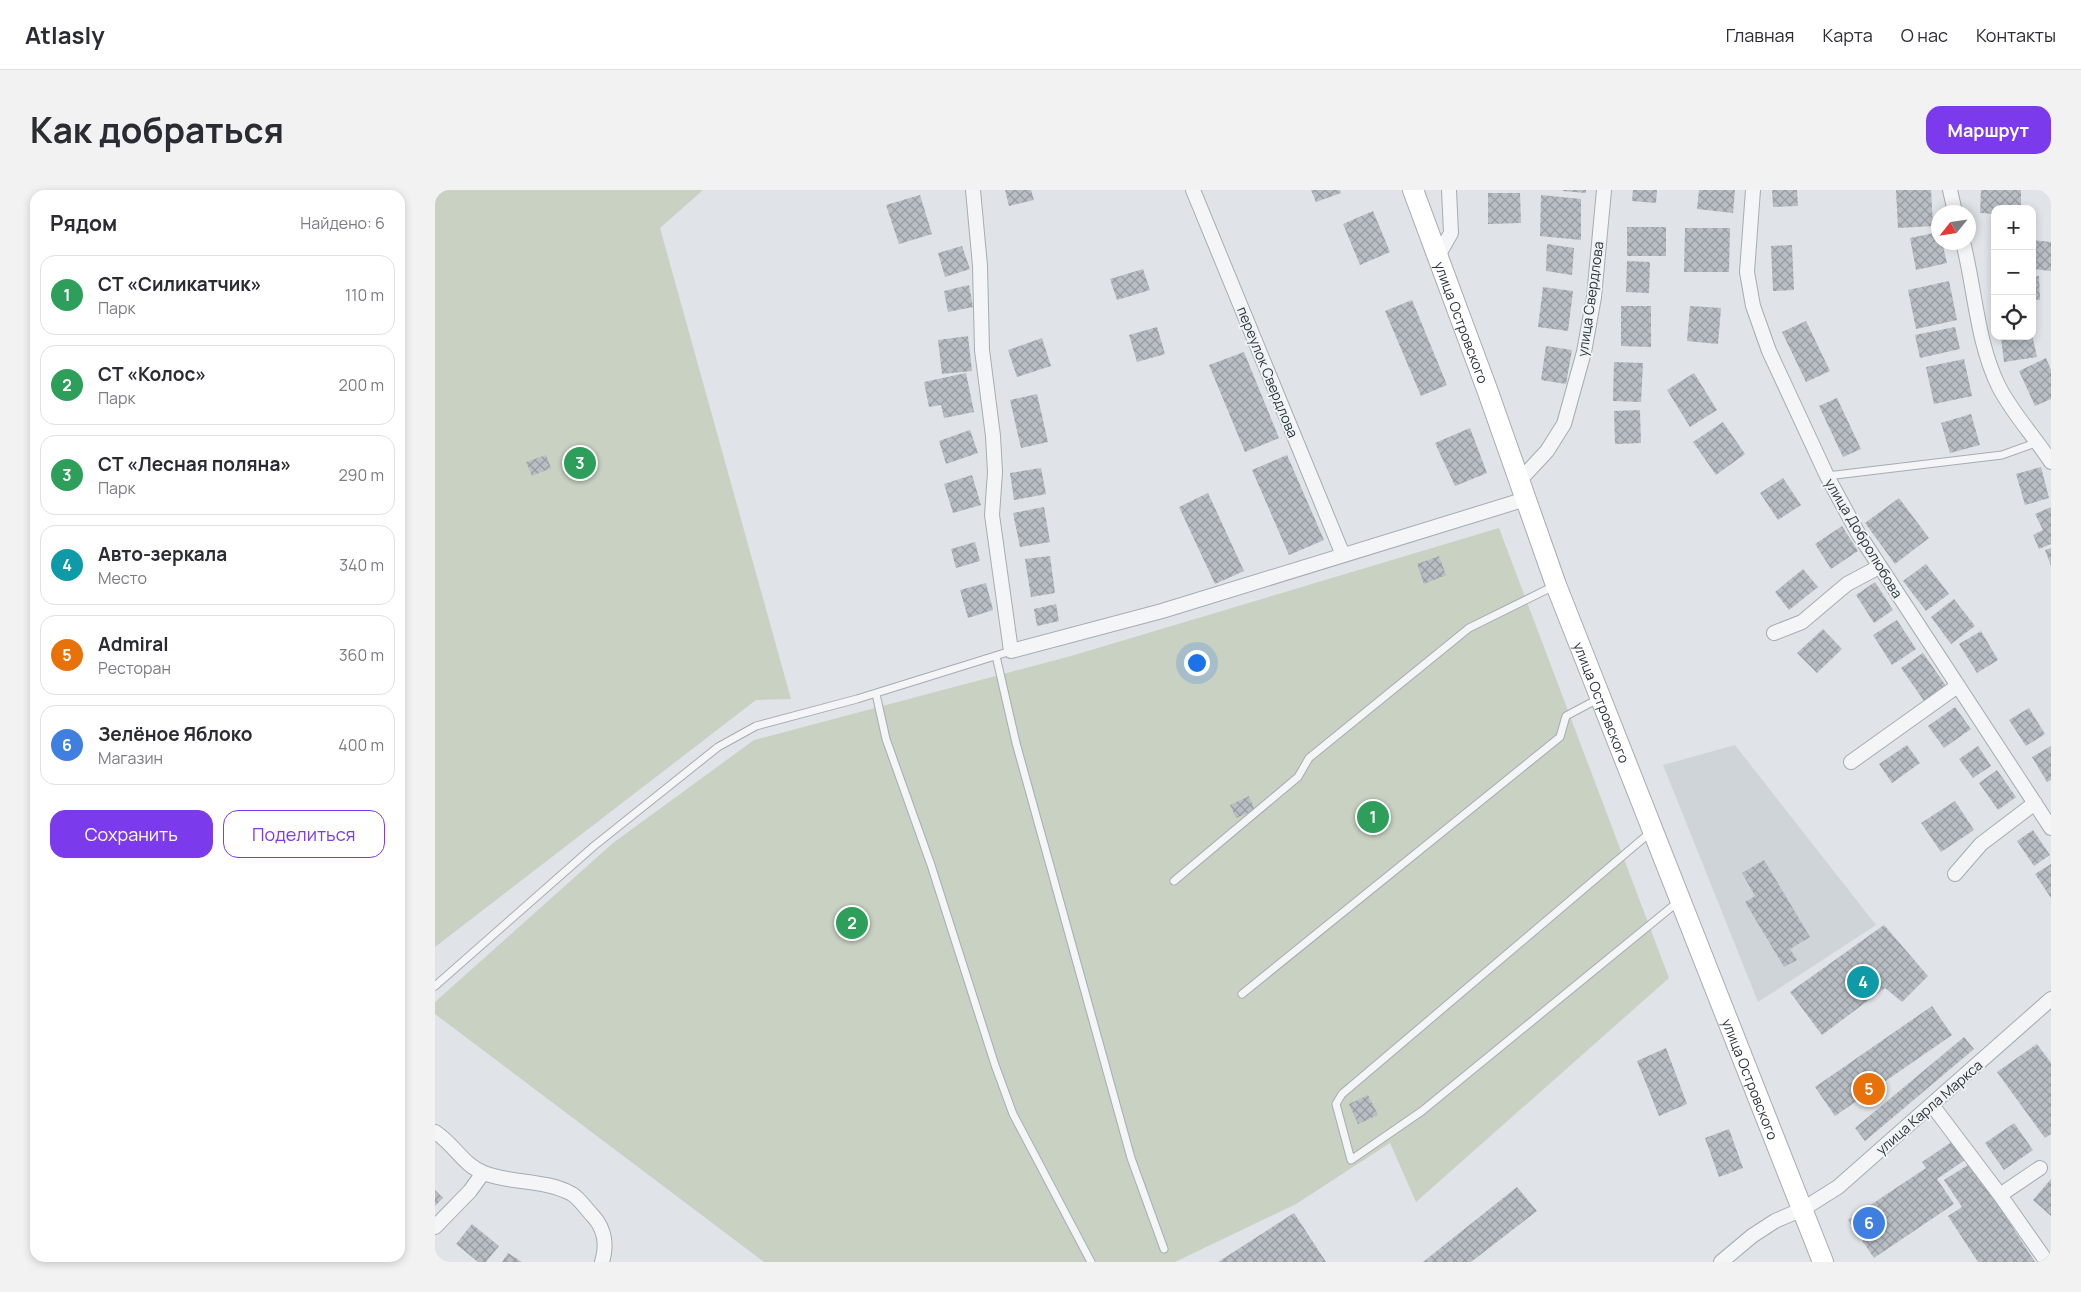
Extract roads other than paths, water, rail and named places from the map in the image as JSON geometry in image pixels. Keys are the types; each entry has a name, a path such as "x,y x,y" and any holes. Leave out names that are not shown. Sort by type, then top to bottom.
{"street":[{"path":"973,190 980,266 982,350 993,436 995,472 992,514 1011,651 1162,611 1526,499"},
{"name":"переулок Свердлова","path":"1193,190 1343,555"},
{"name":"улица Островского","path":"1413,190 1520,480 1556,585 1679,901 1823,1262"},
{"path":"1438,256 1451,233 1449,190"},
{"name":"улица Свердлова","path":"1520,480 1547,451 1564,424 1586,343 1593,297 1604,190"},
{"name":"улица Добролюбова","path":"1753,190 1747,272 1753,306 1769,350 1827,476 1879,567 2051,828"},
{"path":"1950,190 1953,205"},
{"path":"1965,250 1987,356 2010,407 2038,442 2051,462"},
{"path":"1774,633 1802,622 1847,584 1879,567"},
{"path":"1851,762 1957,686"},
{"path":"1955,874 1981,844 2035,803"},
{"name":"улица Карла Маркса","path":"1803,1209 1838,1187 2051,999"},
{"path":"1932,1105 2000,1195 2047,1262"},
{"path":"435,1132 446,1139 469,1166 483,1173 508,1181 541,1184 573,1195 599,1223 606,1249 602,1262"},
{"path":"2000,1195 2039,1168"},
{"path":"435,1227 470,1192 483,1173"},
{"path":"1721,1262 1752,1236 1775,1221 1803,1209"}],"lane":[{"path":"1827,476 1840,476 2002,455 2038,442"},
{"path":"1173,881 1298,777 1309,758 1469,628 1556,585"},
{"path":"435,986 594,846 718,747 756,726 876,694 1011,651"},
{"path":"996,656 1016,743 1128,1149 1163,1249"},
{"path":"876,694 886,739 931,865 995,1065 1013,1114 1091,1262"},
{"path":"1243,994 1560,738 1566,716 1600,698"},
{"path":"1652,831 1342,1094 1336,1104 1351,1160 1423,1111 1679,901"}],"place":[{"name":"СТ «Лесная поляна»","path":"580,463"},
{"name":"СТ «Силикатчик»","path":"1373,817"},
{"name":"СТ «Колос»","path":"852,923"},
{"name":"Авто-зеркала","path":"1863,982"},
{"name":"Admiral","path":"1869,1089"},
{"name":"Зелёное Яблоко","path":"1869,1223"}]}
